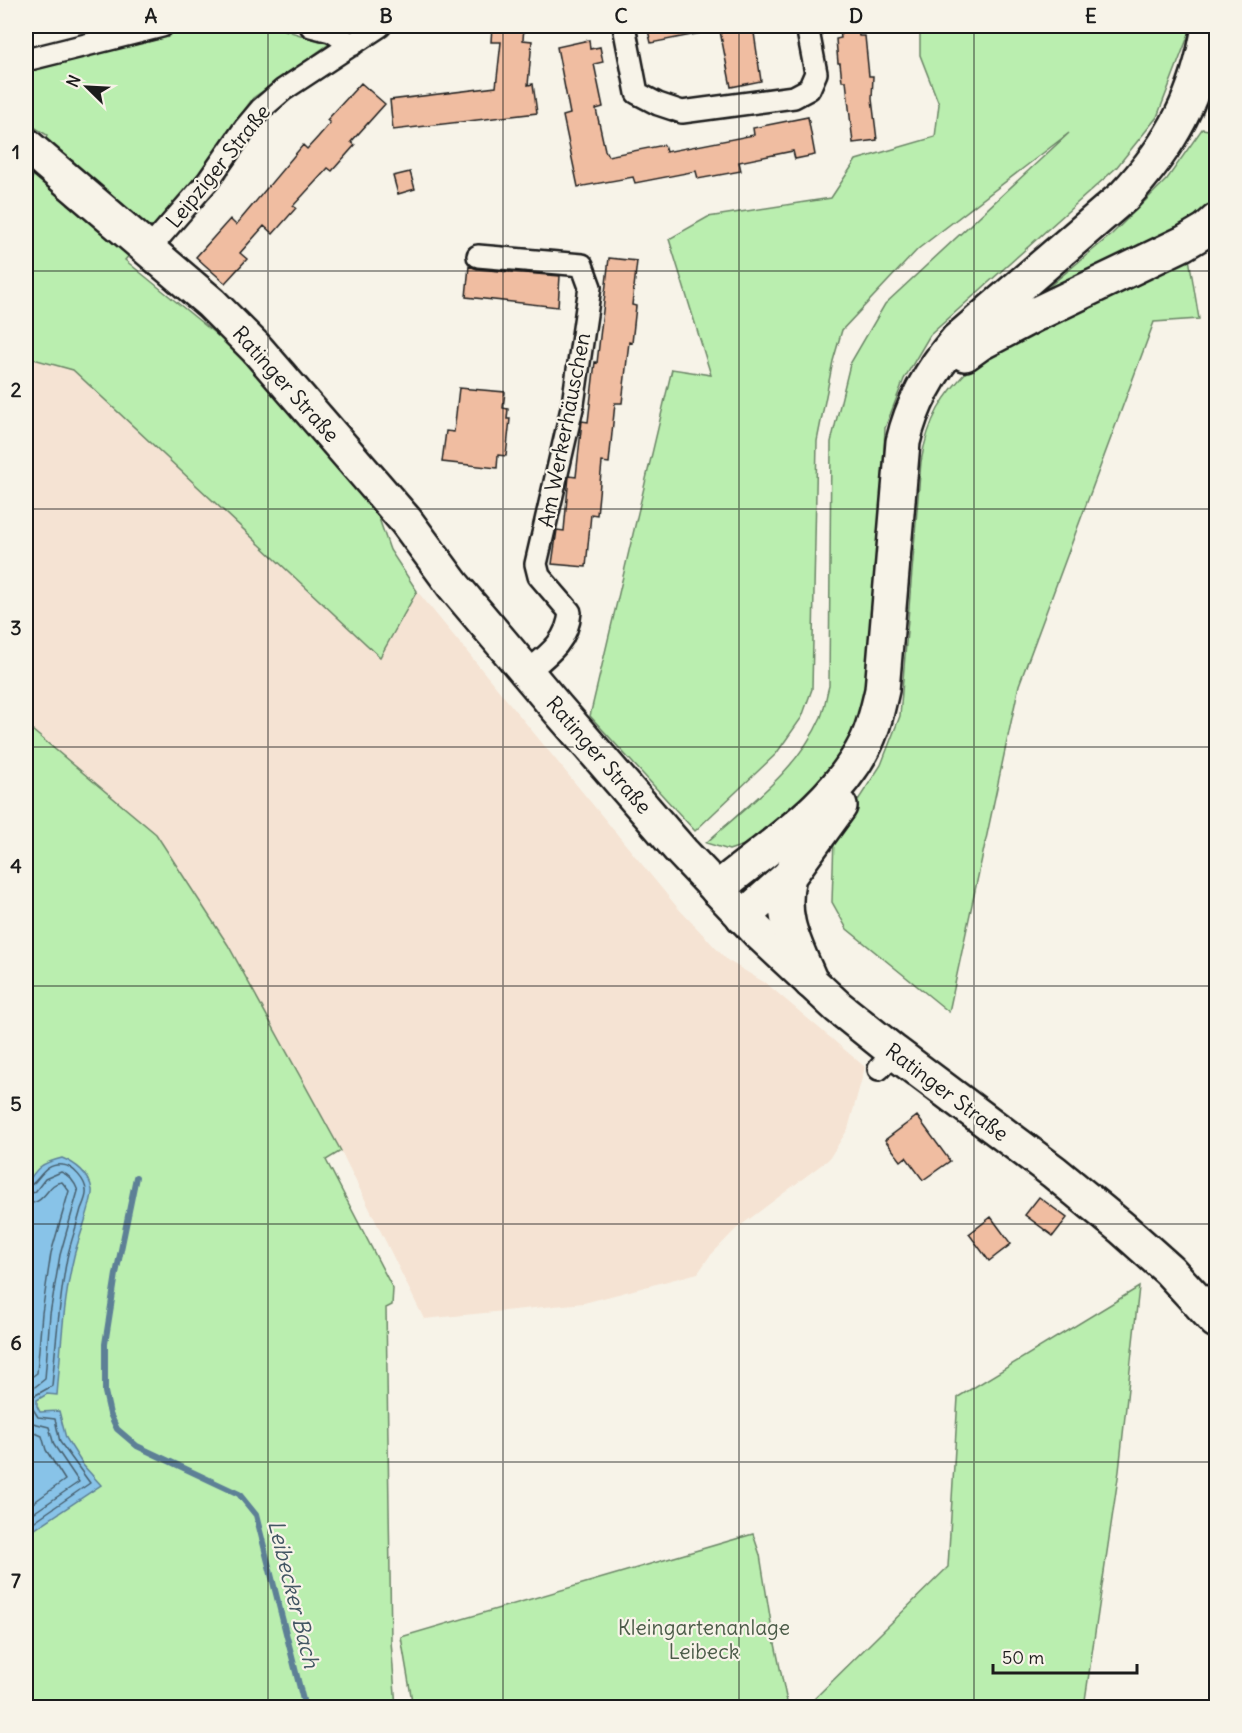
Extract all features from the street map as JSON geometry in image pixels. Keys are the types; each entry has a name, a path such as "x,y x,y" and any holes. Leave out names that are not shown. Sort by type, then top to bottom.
{"main road":[{"path":"717,889 793,829 823,802 851,769 867,742 876,718 882,690 903,442 910,416 924,385 957,340 1124,196 1148,169 1171,136 1193,94 1204,58 1209,26"},
{"name":"Ratinger Straße","path":"26,144 149,249 232,324 301,398 406,521 453,585 682,852 743,917 811,982 887,1061 1054,1172 1122,1228 1190,1292 1216,1321"},
{"path":"743,917 789,876 855,785 876,748 888,714 894,675 909,477 914,445 922,414 941,381 952,366 979,344 1184,243 1216,221"},
{"path":"789,876 785,914 811,982"}],"street":[{"path":"26,60 162,26"},
{"path":"311,26 331,31 352,45"},
{"name":"Leipziger Straße","path":"149,249 208,181 261,109 283,90 380,26"},
{"path":"624,26 637,93 658,104 682,112 794,97 809,88 816,73 807,26"},
{"name":"Am Werkerhäuschen","path":"478,256 582,265 590,287 573,404 536,564 539,576 570,612 569,624 564,637 550,653 527,672"}],"shaded area":[{"path":"26,357 73,370 380,656 417,591 677,907 727,960 767,984 865,1067 848,1129 829,1159 736,1229 709,1257 698,1273 584,1303 424,1319 341,1151 228,945 156,834 26,725"}],"green space":[{"path":"193,26 272,26 329,44 253,98 198,175 125,260 261,371 375,507 390,550 417,591 380,657 73,370 26,357 26,197 47,135 26,122 26,67"},
{"path":"920,26 1192,26 1157,117 1116,168 930,335 904,379 885,428 873,687 868,712 824,781 747,844 729,850 706,843 771,786 799,754 821,717 829,686 831,442 850,364 885,304 1069,133 918,249 842,330 833,361 817,441 812,689 802,717 776,754 695,831 590,716 672,369 711,375 669,239 708,217 831,198 856,160 935,137 939,104 920,55"},
{"path":"1202,129 1216,131 1216,203 1200,217 1022,309 1112,234 1167,179"},
{"path":"1188,252 1199,319 1154,322 1019,685 949,1012 847,929 832,902 834,837 881,765 900,716 921,462 928,433 945,398 973,365"},
{"path":"26,725 156,834 228,945 341,1151 326,1160 393,1289 392,1305 386,1308 391,1641 396,1707 26,1707"},
{"path":"1139,1287 1119,1471 1084,1707 806,1707 948,1567 958,1397"},
{"name":"Kleingartenanlage Leibeck","path":"753,1534 760,1555 788,1707 413,1707 401,1637"}],"water":[{"path":"62,1158 77,1166 85,1174 91,1184 92,1195 74,1256 67,1290 57,1395 47,1394 37,1400 37,1406 40,1412 59,1411 66,1438 83,1465 101,1485 26,1535 26,1186 40,1167"}],"building":[{"path":"492,26 524,26 523,40 532,41 528,85 533,84 537,113 393,130 390,100 496,87 501,42 491,42"},
{"path":"647,26 701,26 702,33 651,43"},
{"path":"719,26 753,26 761,81 731,87"},
{"path":"839,26 857,26 859,36 865,36 869,76 873,76 872,99 877,140 853,143 846,81 842,81 840,63 838,63 836,39 841,38"},
{"path":"589,40 590,49 600,47 603,62 594,64 603,107 596,109 608,156 664,145 666,152 754,135 753,128 808,117 815,155 795,159 793,151 739,162 741,171 698,179 696,171 635,183 633,177 578,187 563,116 570,114 557,47"},
{"path":"361,83 385,104 351,142 355,145 332,171 328,168 293,206 296,208 273,234 264,226 240,253 247,259 225,283 196,257 230,219 236,225 303,145 307,149 318,137 330,123 327,120"},
{"path":"410,172 415,189 398,194 393,176"},
{"path":"609,258 637,261 632,305 636,306 622,403 615,403 609,463 602,462 597,515 591,514 586,567 552,564 557,530 564,531 569,476 576,477 582,421 588,422"},
{"path":"469,266 477,269 560,276 558,307 466,297"},
{"path":"459,388 505,392 503,408 508,409 507,419 510,419 506,456 498,455 497,468 442,462 446,431 454,432"},
{"path":"917,1116 950,1161 923,1180 906,1157 901,1161 885,1140"},
{"path":"1039,1197 1067,1218 1053,1236 1025,1215"},
{"path":"991,1217 1011,1244 989,1261 969,1234"}],"waterway":[{"name":"Leibecker Bach","path":"136,1177 116,1274 105,1344 105,1392 110,1414 117,1429 137,1446 239,1494 256,1515 305,1708"}]}
